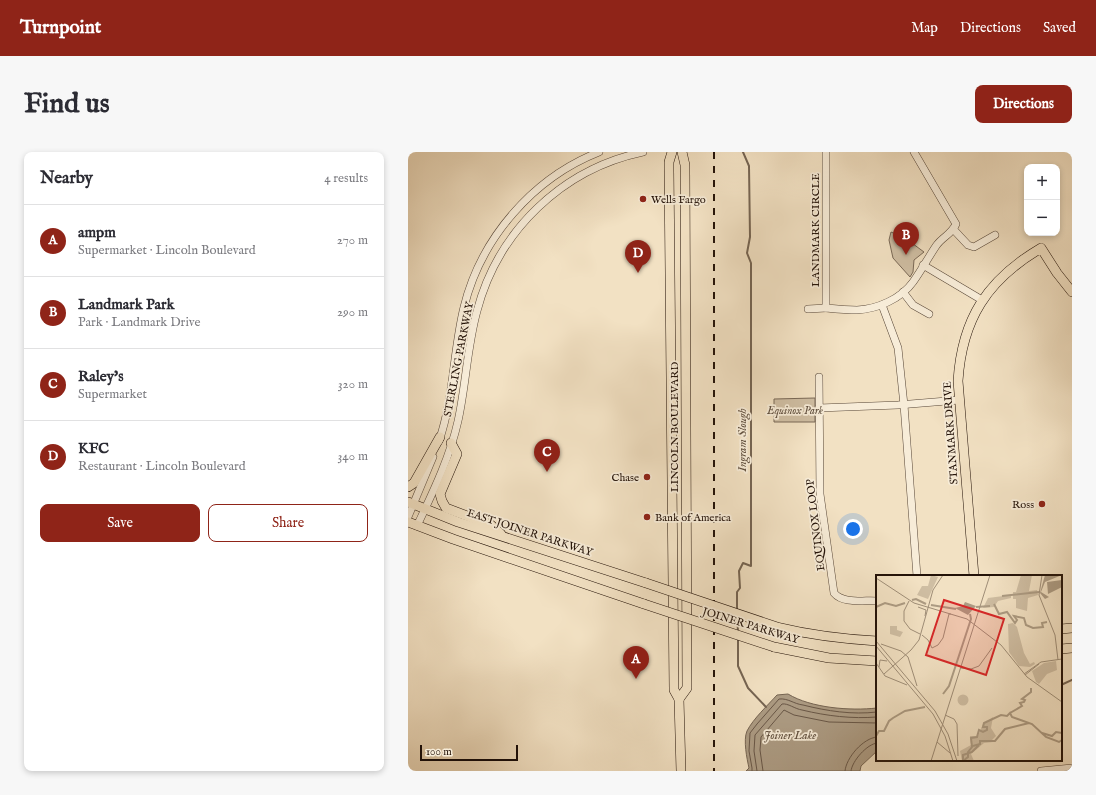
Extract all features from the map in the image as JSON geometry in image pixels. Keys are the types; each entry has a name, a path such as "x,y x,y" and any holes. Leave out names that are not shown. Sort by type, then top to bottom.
{"main road":[{"name":"LINCOLN BOULEVARD","path":"672,152 669,162 669,169 674,690 679,699 681,771"},
{"name":"LINCOLN BOULEVARD","path":"679,699 687,688 685,161 682,152"},
{"name":"STANMARK DRIVE","path":"974,575 958,381 961,352 969,326 982,300 992,288 1009,270 1027,256 1041,248 1057,273 1072,292"},
{"path":"408,487 414,483 440,437"},
{"path":"452,443 456,454 440,494 442,501 446,508 491,525 502,535"},
{"name":"EAST JOINER PARKWAY","path":"411,503 458,522 502,535 646,583"},
{"path":"408,522 417,526"},
{"name":"JOINER PARKWAY","path":"417,526 774,647 829,658 876,661"},
{"name":"JOINER PARKWAY","path":"646,583 777,627 805,634 876,641"},
{"path":"1062,629 1072,628"},
{"path":"1062,649 1072,648"},
{"path":"866,661 876,658"}],"street":[{"name":"STERLING PARKWAY","path":"408,517 411,503 440,437 446,417 464,307 473,281 488,250 508,220 535,192 567,169 599,152"},
{"name":"STERLING PARKWAY","path":"417,526 452,443 460,410 477,310 493,267 509,239 529,215 574,179 598,166 616,159 643,152"},
{"name":"LANDMARK CIRCLE","path":"826,152 826,308"},
{"path":"808,309 826,308 858,310 882,305 891,301 912,284 937,245 954,230 956,224 954,219 914,152"},
{"path":"954,230 968,245 974,247 995,235"},
{"path":"923,265 982,300"},
{"path":"903,292 914,305 929,314"},
{"path":"882,305 898,348 904,405 917,575"},
{"name":"EQUINOX LOOP","path":"819,377 820,494 834,593 838,597 844,599 876,601"},
{"path":"819,408 904,405 959,400"},
{"path":"1041,771 1072,768"}],"green space":[{"path":"891,232 905,238 924,252 914,260 913,272 910,277 893,258 889,240"},
{"name":"Equinox Park","path":"815,398 815,422 774,422 774,399"}],"water":[{"name":"Joiner Lake","path":"788,694 808,703 843,709 876,708 876,752 861,766 860,771 746,771 749,768 745,744 747,731 757,717 777,695"}],"waterway":[{"name":"Ingram Slough","path":"737,611 737,592 740,588 739,571 743,563 751,566 751,263 747,253 750,237 749,166 743,152"},
{"name":"Ingram Slough","path":"737,616 738,631"},
{"name":"Ingram Slough","path":"738,638 738,666 748,688 766,707"},
{"path":"1062,685 1072,680"}],"railway":[{"path":"714,152 714,771"}],"place":[{"name":"Wells Fargo","path":"643,199"},
{"name":"Landmark Park","path":"906,255"},
{"name":"KFC","path":"638,273"},
{"name":"Raley's","path":"547,472"},
{"name":"Chase","path":"647,477"},
{"name":"Ross","path":"1042,504"},
{"name":"Bank of America","path":"647,517"},
{"name":"ampm","path":"636,679"}]}
